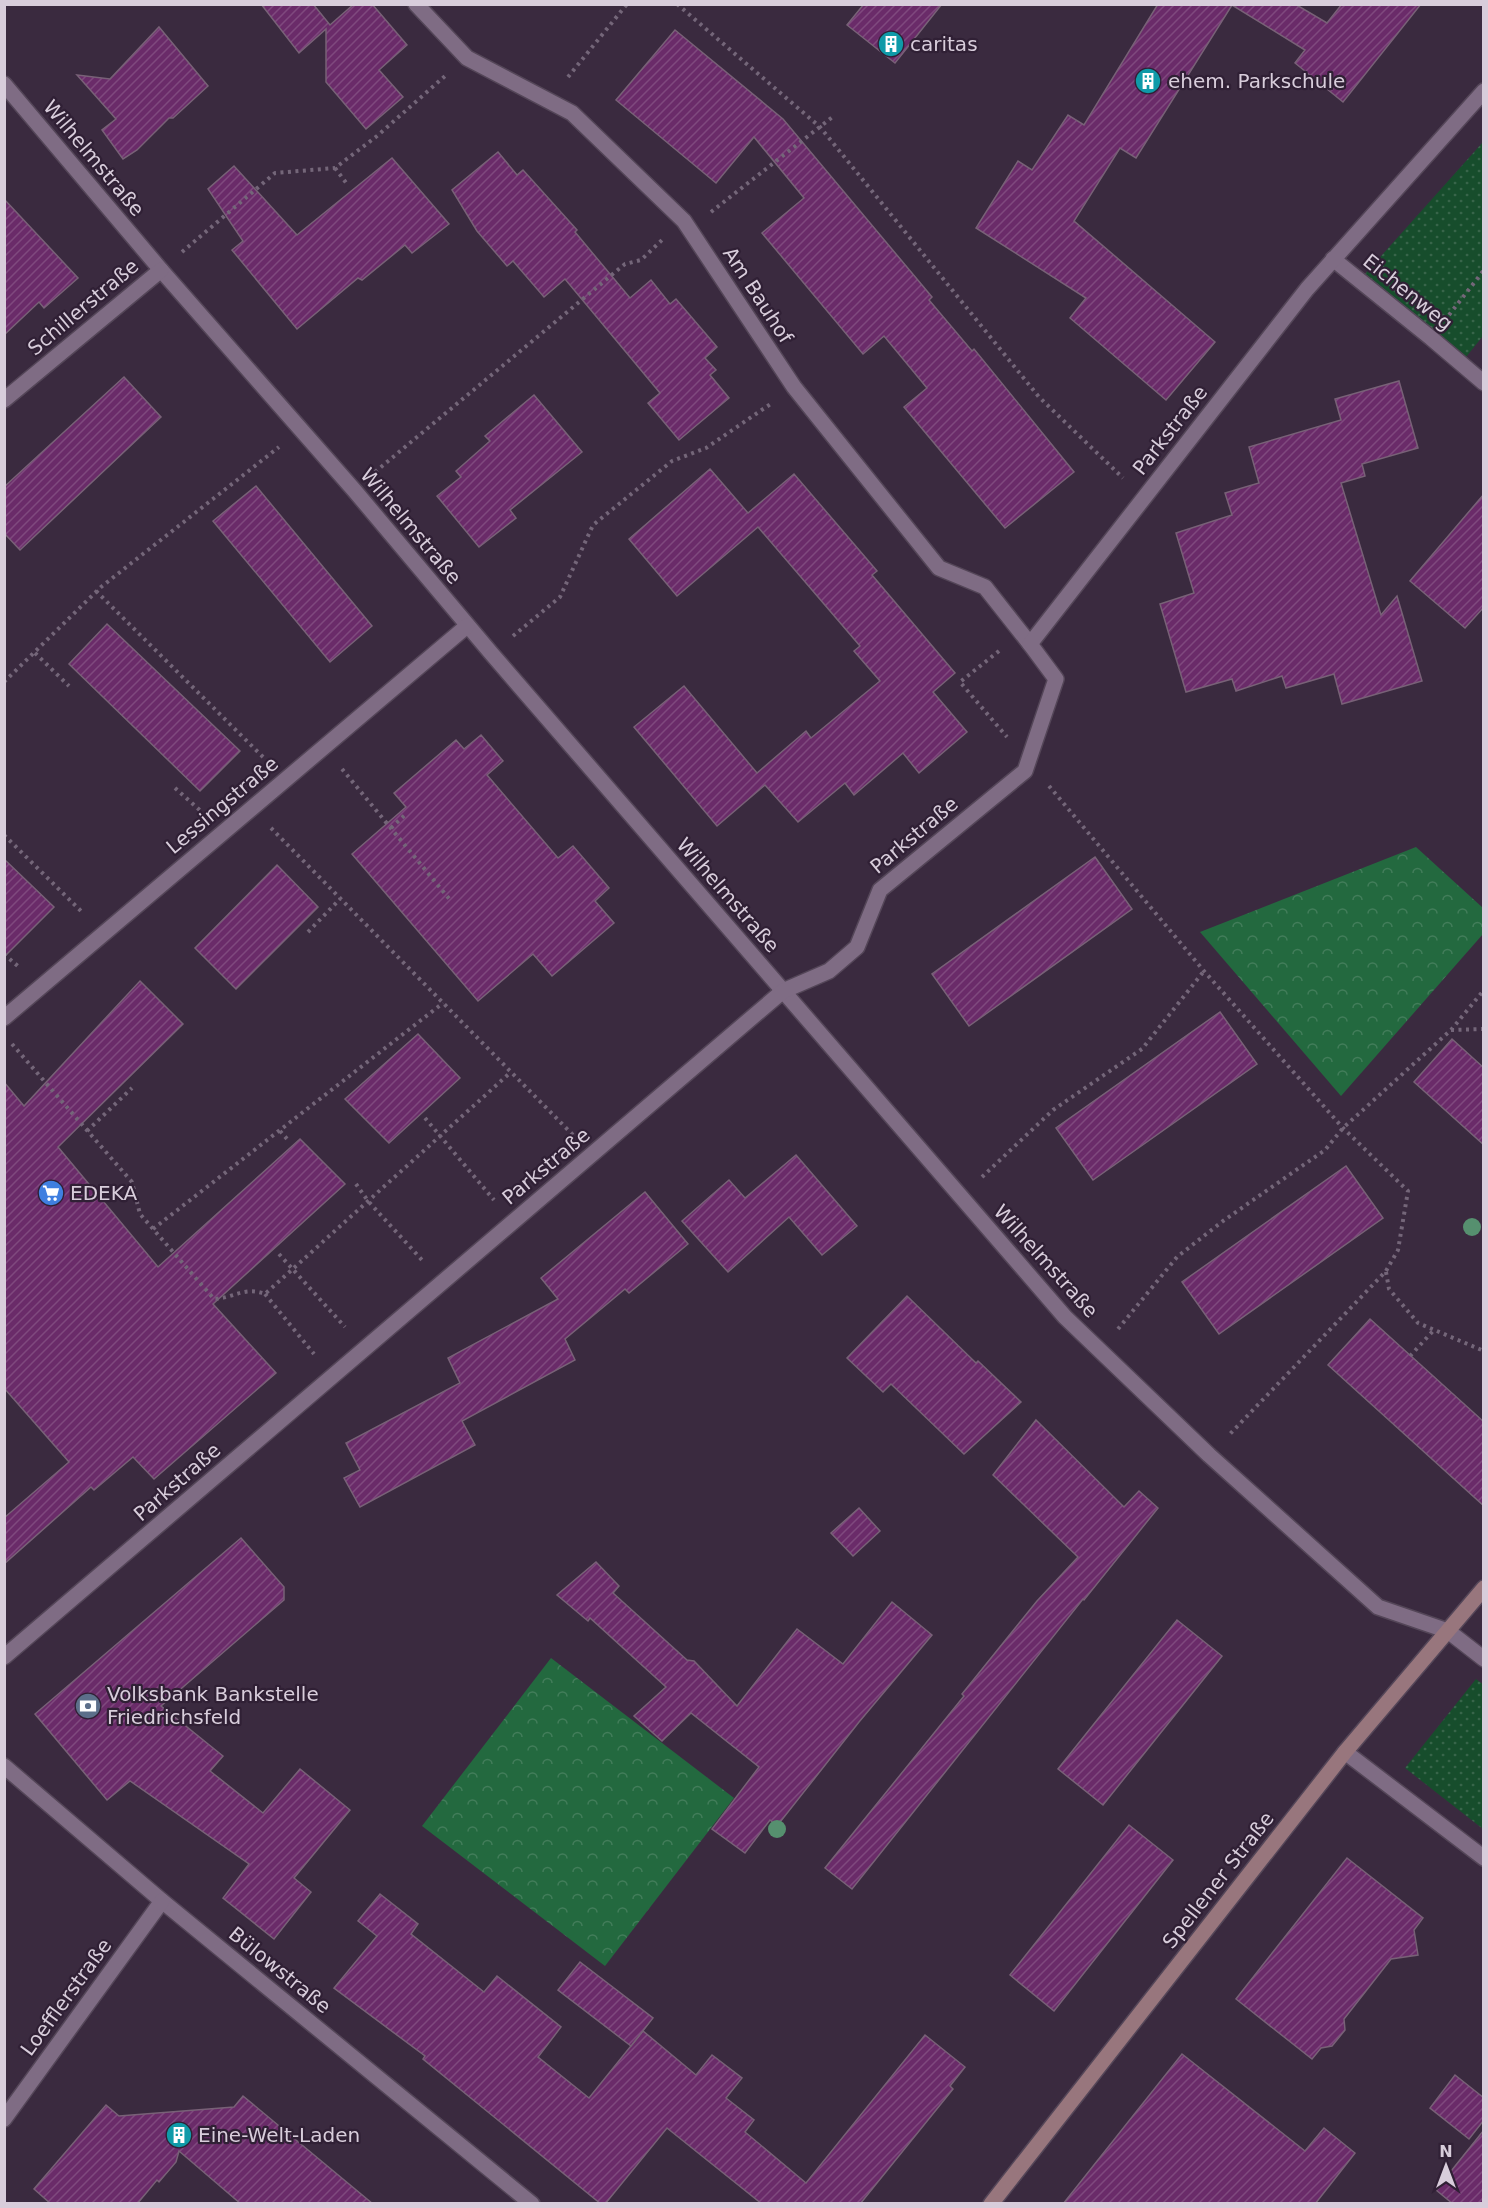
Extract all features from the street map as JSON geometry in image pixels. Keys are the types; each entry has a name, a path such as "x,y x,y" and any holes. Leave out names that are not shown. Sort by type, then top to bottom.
{"street":[{"name":"Am Bauhof","path":"416,4 467,58 572,113 687,225 794,387 939,568 986,587 1025,638"},
{"name":"Wilhelmstraße","path":"4,84 161,270 354,490 467,626 1065,1317 1209,1455 1378,1607 1448,1631 1484,1659"},
{"name":"Parkstraße","path":"4,1657 783,991 830,971 857,947 880,890 1025,771 1056,679 1025,638 1144,498 1333,259 1484,91"},
{"name":"Eichenweg","path":"1333,259 1484,383"},
{"name":"Schillerstraße","path":"4,400 161,270"},
{"name":"Lessingstraße","path":"4,1018 467,626"},
{"name":"Spellener Straße","path":"991,2204 1345,1752 1484,1588"},
{"path":"1345,1752 1484,1858"},
{"name":"Bülowstraße","path":"4,1766 162,1901 532,2204"},
{"name":"Loefflerstraße","path":"4,2119 162,1901"}],"path":[{"path":"549,101 627,4"},
{"path":"676,4 820,127 1039,397 1144,498"},
{"path":"161,270 275,173 335,168 377,136 467,58"},
{"path":"354,490 625,264 641,260 836,114"},
{"path":"335,168 347,184"},
{"path":"1431,338 1484,270"},
{"path":"491,653 560,597 592,525 672,461 706,448 794,387"},
{"path":"4,682 96,591 207,501 301,430"},
{"path":"96,591 286,779"},
{"path":"1025,638 960,682 1204,971 1343,1128 1408,1191 1398,1250 1386,1271 1209,1455"},
{"path":"34,652 69,686"},
{"path":"324,747 451,901"},
{"path":"175,788 223,832"},
{"path":"251,809 592,1155"},
{"path":"390,828 406,813"},
{"path":"4,835 103,934"},
{"path":"308,932 340,899"},
{"path":"961,1197 1053,1110 1142,1049 1204,971"},
{"path":"1100,1350 1177,1257 1223,1221 1325,1150 1343,1128 1451,1030 1484,990"},
{"path":"153,1229 443,1004"},
{"path":"1451,1030 1484,1029"},
{"path":"4,1035 132,1182 140,1214 214,1299 255,1290 265,1294 333,1376"},
{"path":"265,1294 511,1072"},
{"path":"87,1131 132,1088"},
{"path":"425,1118 513,1222"},
{"path":"280,1131 288,1140"},
{"path":"356,1184 368,1201 442,1282"},
{"path":"279,1254 365,1349"},
{"path":"1386,1271 1389,1289 1418,1323 1484,1351"},
{"path":"1410,1356 1433,1331"}],"green space":[{"path":"1483,142 1483,336 1466,357 1365,274"},
{"path":"1416,847 1483,908 1483,934 1341,1096 1200,932"},
{"path":"551,1658 734,1798 605,1966 422,1826"},
{"path":"1476,1679 1484,1685 1483,1829 1405,1768"}],"building":[{"path":"261,4 313,4 330,25 354,4 372,4 407,45 379,70 403,97 366,129 326,82 326,29 299,53"},
{"name":"caritas","path":"864,4 942,4 895,63 847,25"},
{"path":"1158,4 1295,4 1327,23 1342,4 1421,4 1343,102 1295,63 1305,50 1232,5 1136,158 1120,148 1074,221 1215,342 1166,400 1070,318 1086,298 976,228 1018,161 1032,170 1068,115 1084,125"},
{"path":"159,27 208,86 173,118 169,118 137,150 123,159 102,130 116,119 77,75 110,79"},
{"path":"675,30 783,119 932,297 929,300 972,351 974,349 1074,472 1005,528 904,407 927,388 884,336 863,354 762,233 804,198 754,137 716,183 616,100"},
{"path":"498,152 517,175 523,170 577,230 575,232 630,298 651,280 670,304 676,299 717,347 705,358 716,370 710,375 729,398 679,440 648,403 660,393 565,279 544,297 513,261 507,266 477,231 452,190"},
{"path":"392,158 449,224 412,253 405,245 362,280 358,278 297,329 232,250 243,241 208,189 234,166 297,235"},
{"path":"4,199 78,278 44,308 39,302 4,335"},
{"path":"124,377 161,417 20,550 4,533 4,487"},
{"path":"1399,381 1418,448 1362,464 1365,476 1341,483 1381,615 1397,596 1422,681 1342,704 1334,674 1286,688 1282,676 1236,691 1232,679 1186,692 1160,604 1194,593 1176,533 1232,515 1225,493 1259,483 1249,447 1341,420 1335,399"},
{"path":"534,395 582,452 510,510 516,518 479,547 437,496 461,477 456,471 490,441 485,436"},
{"path":"710,469 748,513 794,474 877,571 872,575 955,673 933,692 967,732 919,773 903,753 854,795 845,783 798,822 765,785 717,826 634,727 684,686 757,773 806,731 811,738 880,681 854,651 860,646 758,527 677,596 629,539"},
{"path":"256,486 372,626 330,662 213,521"},
{"path":"1484,494 1484,607 1465,628 1410,581"},
{"path":"107,624 240,751 200,791 69,664"},
{"path":"481,735 503,761 487,775 558,858 573,846 609,888 595,901 614,923 552,976 533,954 478,1001 352,854 406,807 394,793 456,740 464,749"},
{"path":"1095,857 1132,909 969,1026 932,974"},
{"path":"4,859 54,907 4,957"},
{"path":"277,865 318,907 236,989 195,948"},
{"name":"EDEKA","path":"140,981 183,1024 58,1147 158,1267 300,1139 345,1184 213,1304 276,1373 154,1479 133,1457 94,1490 91,1487 4,1564 4,1518 69,1462 4,1388 4,1082 24,1106"},
{"path":"1220,1012 1257,1064 1093,1180 1056,1128"},
{"path":"418,1034 460,1078 389,1143 345,1099"},
{"path":"1452,1039 1484,1068 1484,1145 1414,1082"},
{"path":"796,1155 857,1226 822,1255 789,1217 728,1272 682,1221 729,1180 745,1198"},
{"path":"1346,1166 1383,1218 1219,1334 1182,1282"},
{"path":"645,1192 688,1244 629,1293 625,1289 565,1339 575,1360 462,1421 475,1445 360,1507 344,1478 360,1470 346,1443 460,1383 448,1358 558,1299 541,1278"},
{"path":"907,1296 976,1363 978,1361 1021,1402 964,1454 891,1384 883,1392 847,1358"},
{"path":"1370,1319 1484,1422 1484,1506 1328,1365"},
{"path":"1036,1420 1124,1507 1139,1491 1158,1508 852,1889 825,1868 964,1696 962,1694 1037,1601 1078,1557 993,1475"},
{"path":"859,1508 880,1531 853,1556 831,1533"},
{"path":"241,1538 284,1587 284,1600 161,1706 223,1756 210,1771 263,1813 300,1769 350,1810 294,1878 311,1892 274,1939 223,1898 249,1864 130,1781 107,1800 35,1714"},
{"path":"596,1562 619,1586 613,1593 687,1660 694,1661 737,1706 797,1629 843,1664 892,1602 932,1635 859,1722 777,1826 770,1820 745,1853 712,1829 759,1767 691,1713 662,1741 634,1716 666,1687 590,1618 588,1621 557,1595"},
{"path":"1177,1620 1222,1656 1103,1805 1058,1769"},
{"path":"1129,1825 1173,1860 1054,2011 1010,1975"},
{"path":"1347,1858 1423,1918 1414,1930 1418,1955 1391,1959 1344,2019 1345,2030 1332,2046 1321,2048 1312,2059 1236,1999"},
{"path":"380,1894 418,1924 411,1934 484,1992 497,1976 561,2027 538,2057 589,2098 643,2031 696,2075 712,2055 742,2078 726,2098 754,2120 745,2132 806,2183 925,2035 965,2067 950,2086 953,2089 860,2204 762,2204 667,2128 605,2204 601,2204 423,2059 425,2056 334,1988 377,1936 358,1921"},
{"path":"580,1962 653,2018 631,2046 558,1990"},
{"path":"1182,2054 1305,2151 1324,2128 1355,2153 1315,2204 1063,2204"},
{"path":"1455,2075 1484,2098 1484,2120 1469,2139 1430,2108"},
{"path":"243,2096 373,2204 241,2204 179,2151 176,2162 137,2204 51,2204 34,2189 106,2105 119,2116 234,2107"},
{"path":"1484,2130 1484,2204 1453,2204 1436,2190"}],"place":[{"name":"caritas","path":"891,44"},
{"name":"ehem. Parkschule","path":"1148,81"},
{"name":"EDEKA","path":"51,1193"},
{"name":"Volksbank Bankstelle Friedrichsfeld","path":"88,1706"},
{"name":"Eine-Welt-Laden","path":"179,2135"}]}
